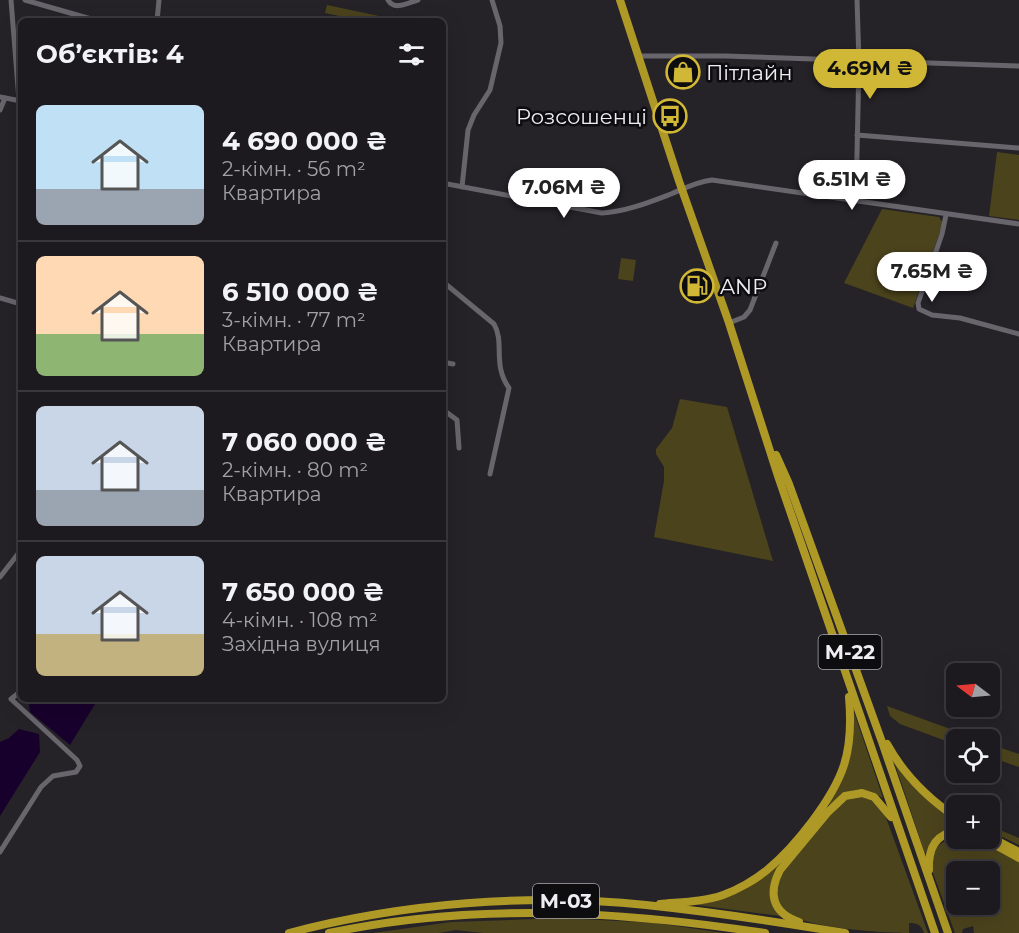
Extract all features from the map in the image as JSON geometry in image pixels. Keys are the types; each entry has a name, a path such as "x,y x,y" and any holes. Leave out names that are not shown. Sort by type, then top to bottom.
{"highway":[{"name":"М-22","path":"620,0 934,933"},
{"name":"М-22","path":"763,426 789,484 948,933"},
{"path":"646,905 699,900 723,895 765,872 791,846 824,805 835,788 844,766 850,727 847,680"},
{"path":"873,716 900,767 917,786 946,809"},
{"path":"820,929 789,919 782,914 773,897 773,888 780,870 828,812 846,796 862,793 874,796 899,828"},
{"path":"929,880 928,855 932,846 942,835 946,834"},
{"path":"1000,842 1019,852"},
{"path":"1000,848 1019,858"},
{"name":"М-03","path":"289,933 420,909 543,901 646,905 845,933"},
{"name":"М-03","path":"329,933 403,921 506,913 572,912 708,924 765,933"},
{"path":"708,924 733,933"}],"street":[{"path":"11,0 18,78"},
{"path":"25,0 86,18"},
{"path":"157,18 159,0"},
{"path":"388,0 392,5 418,0"},
{"path":"462,187 468,130 474,115 490,90 501,43 500,26 492,0"},
{"path":"856,200 859,62 857,0"},
{"path":"639,56 725,56 1019,66"},
{"path":"0,110 3,97 18,100"},
{"path":"857,135 1019,148"},
{"path":"446,184 602,213 617,211 694,183 712,180 1019,224"},
{"path":"946,214 942,234 918,303 919,309 932,315 960,318 1019,334"},
{"path":"729,323 744,318 750,310 776,243"},
{"path":"446,284 494,324 497,330 500,372 509,388 490,474"},
{"path":"0,298 18,301"},
{"path":"446,363 453,364"},
{"path":"446,412 457,420 459,448"},
{"path":"0,577 18,554"},
{"path":"0,852 41,787 53,776 76,772 80,766 77,760 11,699 18,693"}],"shaded area":[{"path":"327,5 379,16 379,18 349,18 325,13"},
{"path":"997,152 1019,155 1019,220 989,216"},
{"path":"882,209 939,217 943,223 913,308 844,283"},
{"path":"621,258 636,260 633,281 618,279"},
{"path":"680,399 727,407 773,561 654,537 664,481 664,467 656,454 656,449 672,428"},
{"path":"32,702 96,702 70,745 30,712 29,704"},
{"path":"887,706 950,729 946,729 946,741 900,724 890,716"},
{"path":"854,712 883,798 868,791 855,790 843,794 830,805 851,751"},
{"path":"19,729 39,734 40,752 0,816 0,742"},
{"path":"1000,747 1019,754 1019,767 1000,760"},
{"path":"893,758 946,810 946,835 931,844 925,854"},
{"path":"863,796 870,799 884,812 928,933 924,933 919,925 912,923 909,923 909,933 863,931 808,922 784,911 779,904 777,890 779,881 789,863 840,804 849,798"},
{"path":"1000,830 1019,838 1019,845 1000,836"},
{"path":"946,840 946,849 994,849 1019,862 1019,933 974,933 973,926 963,929 962,933 955,933 948,915 1000,915 1000,861 946,861 946,908 933,873 932,857 935,848"},
{"path":"778,864 771,885 770,897 780,916 697,905 715,901"},
{"path":"563,918 656,923 724,933 483,933 456,930 439,933 373,933 451,922"}],"place":[{"name":"Пітлайн","path":"683,72"},
{"name":"Розсошенці","path":"670,116"},
{"name":"ANP","path":"697,286"}]}
